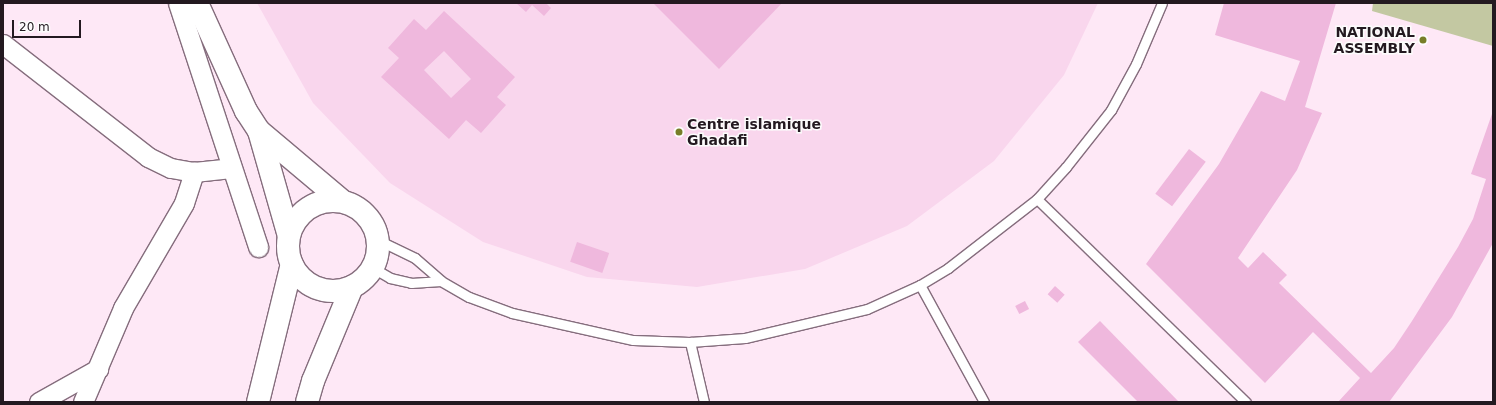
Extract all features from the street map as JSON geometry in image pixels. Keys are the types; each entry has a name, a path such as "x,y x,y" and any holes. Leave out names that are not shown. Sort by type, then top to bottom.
{"main road":[{"path":"197,3 242,104 259,131 289,236"},
{"path":"259,131 342,201"},
{"path":"328,200 342,201 356,206 366,215 374,227 378,240 378,255 373,268 364,279 352,287 338,291 324,290 311,285 300,276 292,264 288,246 289,236 294,223 314,204 328,200"},
{"path":"258,402 292,264"},
{"path":"307,402 313,381 352,287"}],"street":[{"path":"178,3 258,247"},
{"path":"3,44 148,157 171,168 194,172 231,168"},
{"path":"83,402 123,308 184,203 194,172"},
{"path":"39,402 98,369"}],"lane":[{"path":"378,240 414,258 441,281 468,297 512,313 554,324 633,340 690,342 745,338 867,309 920,285 973,250 1037,199 1066,166 1111,110 1136,64 1162,3"},
{"path":"1037,199 1246,402"},
{"path":"373,268 390,278 411,283 441,281"},
{"path":"920,285 984,402"},
{"path":"690,342 704,402"}],"shaded area":[{"name":"Centre islamique Ghadafi","path":"257,3 1098,3 1064,75 994,161 907,226 805,269 697,287 587,277 483,242 390,183 313,103"}],"green space":[{"path":"1373,3 1493,3 1493,46 1372,11"}],"building":[{"path":"516,3 546,3 551,8 544,16 532,5 526,12"},
{"path":"653,3 782,3 719,69"},
{"path":"1224,3 1336,3 1305,107 1322,113 1297,170 1238,258 1248,268 1263,252 1287,275 1279,283 1371,373 1394,348 1412,321 1458,247 1473,219 1486,179 1471,174 1493,111 1493,243 1452,317 1389,402 1338,402 1360,378 1313,332 1265,383 1146,264 1219,164 1261,91 1285,101 1300,61 1215,35"},
{"path":"444,11 515,77 497,97 506,105 481,133 466,120 449,139 381,77 399,58 388,48 414,19 426,30","holes":["444,51 471,79 451,98 424,70"]},
{"path":"1189,149 1206,162 1172,206 1155,194"},
{"path":"577,242 609,253 602,273 570,262"},
{"path":"1055,286 1065,295 1057,303 1048,294"},
{"path":"1025,301 1029,309 1019,314 1015,306"},
{"path":"1100,321 1179,402 1138,402 1078,342"}],"place":[{"name":"NATIONAL ASSEMBLY","path":"1423,40"},
{"name":"Centre islamique Ghadafi","path":"679,132"}]}
